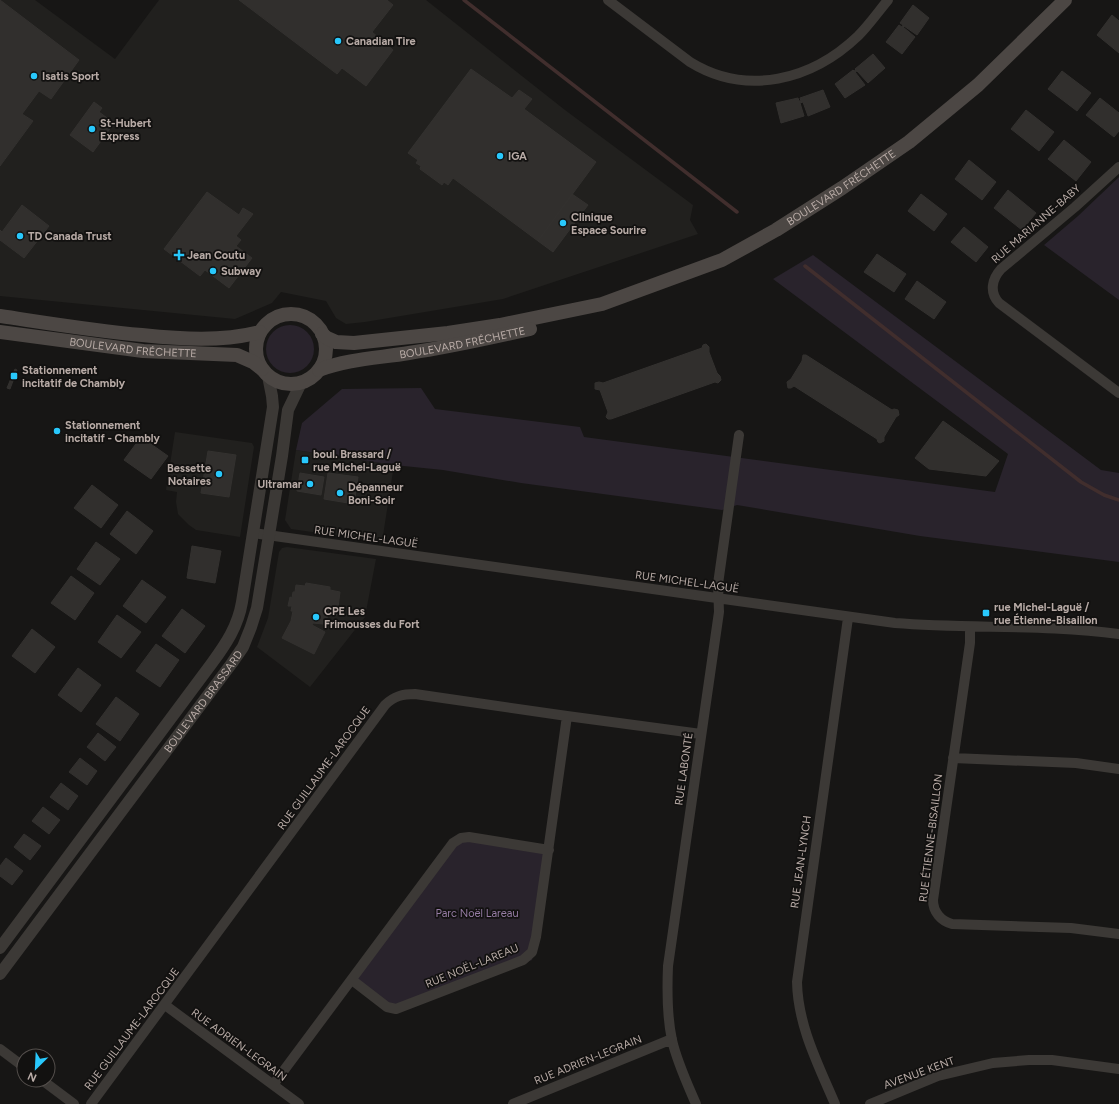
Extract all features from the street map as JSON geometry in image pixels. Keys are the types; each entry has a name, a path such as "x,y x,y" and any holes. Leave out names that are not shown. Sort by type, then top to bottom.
{"main road":[{"name":"BOULEVARD FRÉCHETTE","path":"1047,18 1056,0"},
{"name":"BOULEVARD FRÉCHETTE","path":"319,370 345,362 404,354 540,327 586,312 602,304 722,260 776,230 842,188 909,142 978,85 1065,0"},
{"name":"BOULEVARD FRÉCHETTE","path":"322,334 332,340 342,343 403,338 500,325 602,304"},
{"path":"289,314 298,315 311,321 318,327 322,334 326,350 324,359 319,370 314,375 301,382 291,384 282,383 265,373 258,363 256,351 257,339 260,332 274,318 289,314"},
{"name":"BOULEVARD FRÉCHETTE","path":"0,316 160,337 225,338 260,332"},
{"name":"BOULEVARD FRÉCHETTE","path":"0,332 143,351 237,355 252,362 265,373"}],"street":[{"path":"608,0 690,62 703,69 716,75 731,79 763,81 779,79 795,74 830,58 859,35 888,0"},
{"name":"RUE MARIANNE-BABY","path":"1119,167 1076,207 1001,269 995,276 992,289 994,297 999,303 1119,393"},
{"name":"BOULEVARD BRASSARD","path":"0,948 212,664 235,628 241,609 273,407 272,396 265,373"},
{"name":"BOULEVARD BRASSARD","path":"0,974 238,654 248,636 257,608 288,410 301,382"},
{"name":"RUE LABONTÉ","path":"696,1104 672,1039 669,1010 668,966 718,612 718,584 739,434"},
{"name":"RUE MICHEL-LAGUË","path":"253,533 718,598 848,618 902,624 1073,630 1119,634"},
{"name":"RUE JEAN-LYNCH","path":"835,1104 804,1026 800,1009 798,978 848,618"},
{"name":"RUE ÉTIENNE-BISAILLON","path":"970,627 970,643 933,900 935,911 942,919 948,923 956,925 1071,928 1119,934"},
{"name":"RUE GUILLAUME-LAROCQUE","path":"91,1104 389,701 399,695 415,694 701,734"},
{"name":"RUE NOËL-LAREAU","path":"352,980 387,1007 396,1009 526,958 532,952 536,937 549,850 567,716"},
{"path":"953,758 1069,762 1119,769"},
{"path":"273,1085 455,841 469,837 549,850"},
{"name":"RUE ADRIEN-LEGRAIN","path":"165,1005 299,1104"},
{"name":"RUE ADRIEN-LEGRAIN","path":"513,1104 672,1039"},
{"path":"0,1049 16,1061"},
{"name":"AVENUE KENT","path":"870,1104 938,1076 992,1063 1052,1060 1119,1068"},
{"path":"53,1088 74,1104"}],"shaded area":[{"path":"0,0 35,0 115,59 159,0 426,0 565,110 693,205 690,220 698,234 503,299 346,324 336,318 326,301 281,292 272,303 235,319 0,296"},
{"path":"175,432 252,443 254,447 240,537 196,530 178,514 176,502 177,492 166,490"},
{"path":"296,450 394,465 382,542 291,529 285,520"},
{"name":"CPE Les Frimousses du Fort","path":"287,547 376,559 365,617 310,687 257,647 268,618 279,552 282,548"}],"green space":[{"path":"1119,177 1119,300 1044,245 1078,216"},
{"path":"813,255 1101,470 1119,473 1119,562 920,536 737,505 722,510 521,483 443,470 394,465 296,450 302,423 342,389 421,388 435,409 580,427 584,437 995,492 1008,454 773,279"},
{"path":"290,325 299,327 307,332 312,340 314,349 312,358 307,366 299,371 290,373 281,371 273,366 268,358 266,349 268,340 273,332 281,327"},
{"name":"Parc Noël Lareau","path":"466,837 550,853 532,960 394,1007 352,983 442,854"}],"building":[{"name":"Isatis Sport","path":"0,0 79,60 51,99 39,91 22,114 33,121 0,166"},
{"name":"Canadian Tire","path":"239,0 387,0 393,5 372,32 393,50 366,86 342,68 337,74"},
{"path":"913,5 929,18 917,35 904,26 903,27 915,37 902,54 886,42 899,25 902,27 903,25 900,23"},
{"path":"1112,15 1119,21 1119,53 1097,35"},
{"path":"873,54 885,68 868,83 857,71 855,72 865,85 845,98 835,84 853,70 856,70 855,69"},
{"name":"IGA","path":"471,69 512,98 519,90 532,99 524,109 596,162 538,241 453,178 448,185 444,182 442,185 420,169 421,166 416,163 418,160 408,153"},
{"path":"1062,71 1091,93 1077,111 1048,89"},
{"path":"823,90 830,107 808,116 803,102 800,103 804,116 781,123 776,103 798,98 799,101 801,101 800,98"},
{"path":"1100,98 1119,113 1119,131 1114,137 1086,115"},
{"name":"St-Hubert Express","path":"94,102 102,108 99,112 114,123 93,152 70,135"},
{"path":"1026,110 1054,132 1039,151 1011,129"},
{"path":"1064,140 1091,162 1076,181 1048,159"},
{"path":"969,160 996,182 982,200 955,179"},
{"path":"1008,190 1036,213 1022,230 994,208"},
{"path":"207,192 239,215 243,208 253,214 236,236 241,240 236,246 252,258 229,288 205,270 200,276 164,249"},
{"name":"Clinique Espace Sourire","path":"572,194 588,205 553,252 538,241"},
{"path":"921,194 947,214 934,231 908,211"},
{"name":"TD Canada Trust","path":"22,205 49,226 24,258 0,240 0,230 2,232"},
{"path":"964,227 988,247 976,262 951,242"},
{"path":"877,254 906,274 894,292 864,272"},
{"path":"917,281 946,302 934,319 905,299"},
{"path":"706,344 709,347 709,352 717,373 720,376 721,380 718,383 715,382 611,419 606,417 608,412 600,390 595,389 595,383 603,383 702,348 703,345"},
{"path":"803,355 806,355 892,410 898,410 899,415 896,417 884,437 884,441 880,443 878,442 877,439 794,386 788,388 787,382 791,379 802,361"},
{"path":"15,369 17,370 10,389 7,388"},
{"path":"943,421 999,461 986,476 929,469 915,458"},
{"path":"141,437 168,456 151,479 124,460"},
{"name":"Bessette Notaires","path":"208,451 236,455 229,497 201,493"},
{"name":"Ultramar","path":"300,473 324,477 321,495 297,491"},
{"name":"Dépanneur Boni-Soir","path":"328,473 358,477 354,504 324,499"},
{"path":"92,485 118,505 101,528 74,508"},
{"path":"127,511 153,531 136,554 110,534"},
{"path":"96,542 120,559 100,585 77,569"},
{"path":"192,546 221,551 215,583 187,578"},
{"path":"71,576 94,593 75,620 51,603"},
{"path":"142,580 166,597 146,623 123,606"},
{"path":"306,583 330,587 330,590 340,592 337,615 328,614 327,618 325,617 323,624 313,623 312,625 325,632 314,654 282,638 291,621 293,611 291,611 292,606 288,606 290,597 292,598 293,592 295,592 296,585 305,586"},
{"path":"182,609 205,626 185,653 162,636"},
{"path":"117,615 141,632 121,658 98,642"},
{"path":"32,629 55,647 35,673 12,656"},
{"path":"156,644 179,660 160,687 136,671"},
{"path":"78,668 101,685 81,712 58,695"},
{"path":"116,697 139,714 120,741 96,724"},
{"path":"98,733 116,747 105,761 87,747"},
{"path":"80,758 97,771 87,785 69,772"},
{"path":"61,783 78,796 68,810 50,797"},
{"path":"43,807 60,820 49,834 32,821"},
{"path":"24,834 41,846 30,860 14,847"},
{"path":"6,858 23,871 12,885 0,876 0,866"}],"waterway":[{"path":"464,0 737,212"},
{"path":"805,266 1081,482 1104,495 1119,500"}],"place":[{"name":"Canadian Tire","path":"338,41"},
{"name":"Isatis Sport","path":"34,76"},
{"name":"St-Hubert Express","path":"92,129"},
{"name":"IGA","path":"500,156"},
{"name":"Clinique Espace Sourire","path":"563,223"},
{"name":"TD Canada Trust","path":"20,236"},
{"name":"Jean Coutu","path":"179,255"},
{"name":"Subway","path":"213,271"},
{"name":"Stationnement incitatif de Chambly","path":"14,376"},
{"name":"Stationnement incitatif - Chambly","path":"57,431"},
{"name":"boul. Brassard / rue Michel-Laguë","path":"305,460"},
{"name":"Bessette Notaires","path":"219,474"},
{"name":"Ultramar","path":"310,484"},
{"name":"Dépanneur Boni-Soir","path":"340,493"},
{"name":"rue Michel-Laguë / rue Étienne-Bisaillon","path":"986,613"},
{"name":"CPE Les Frimousses du Fort","path":"316,617"}]}
